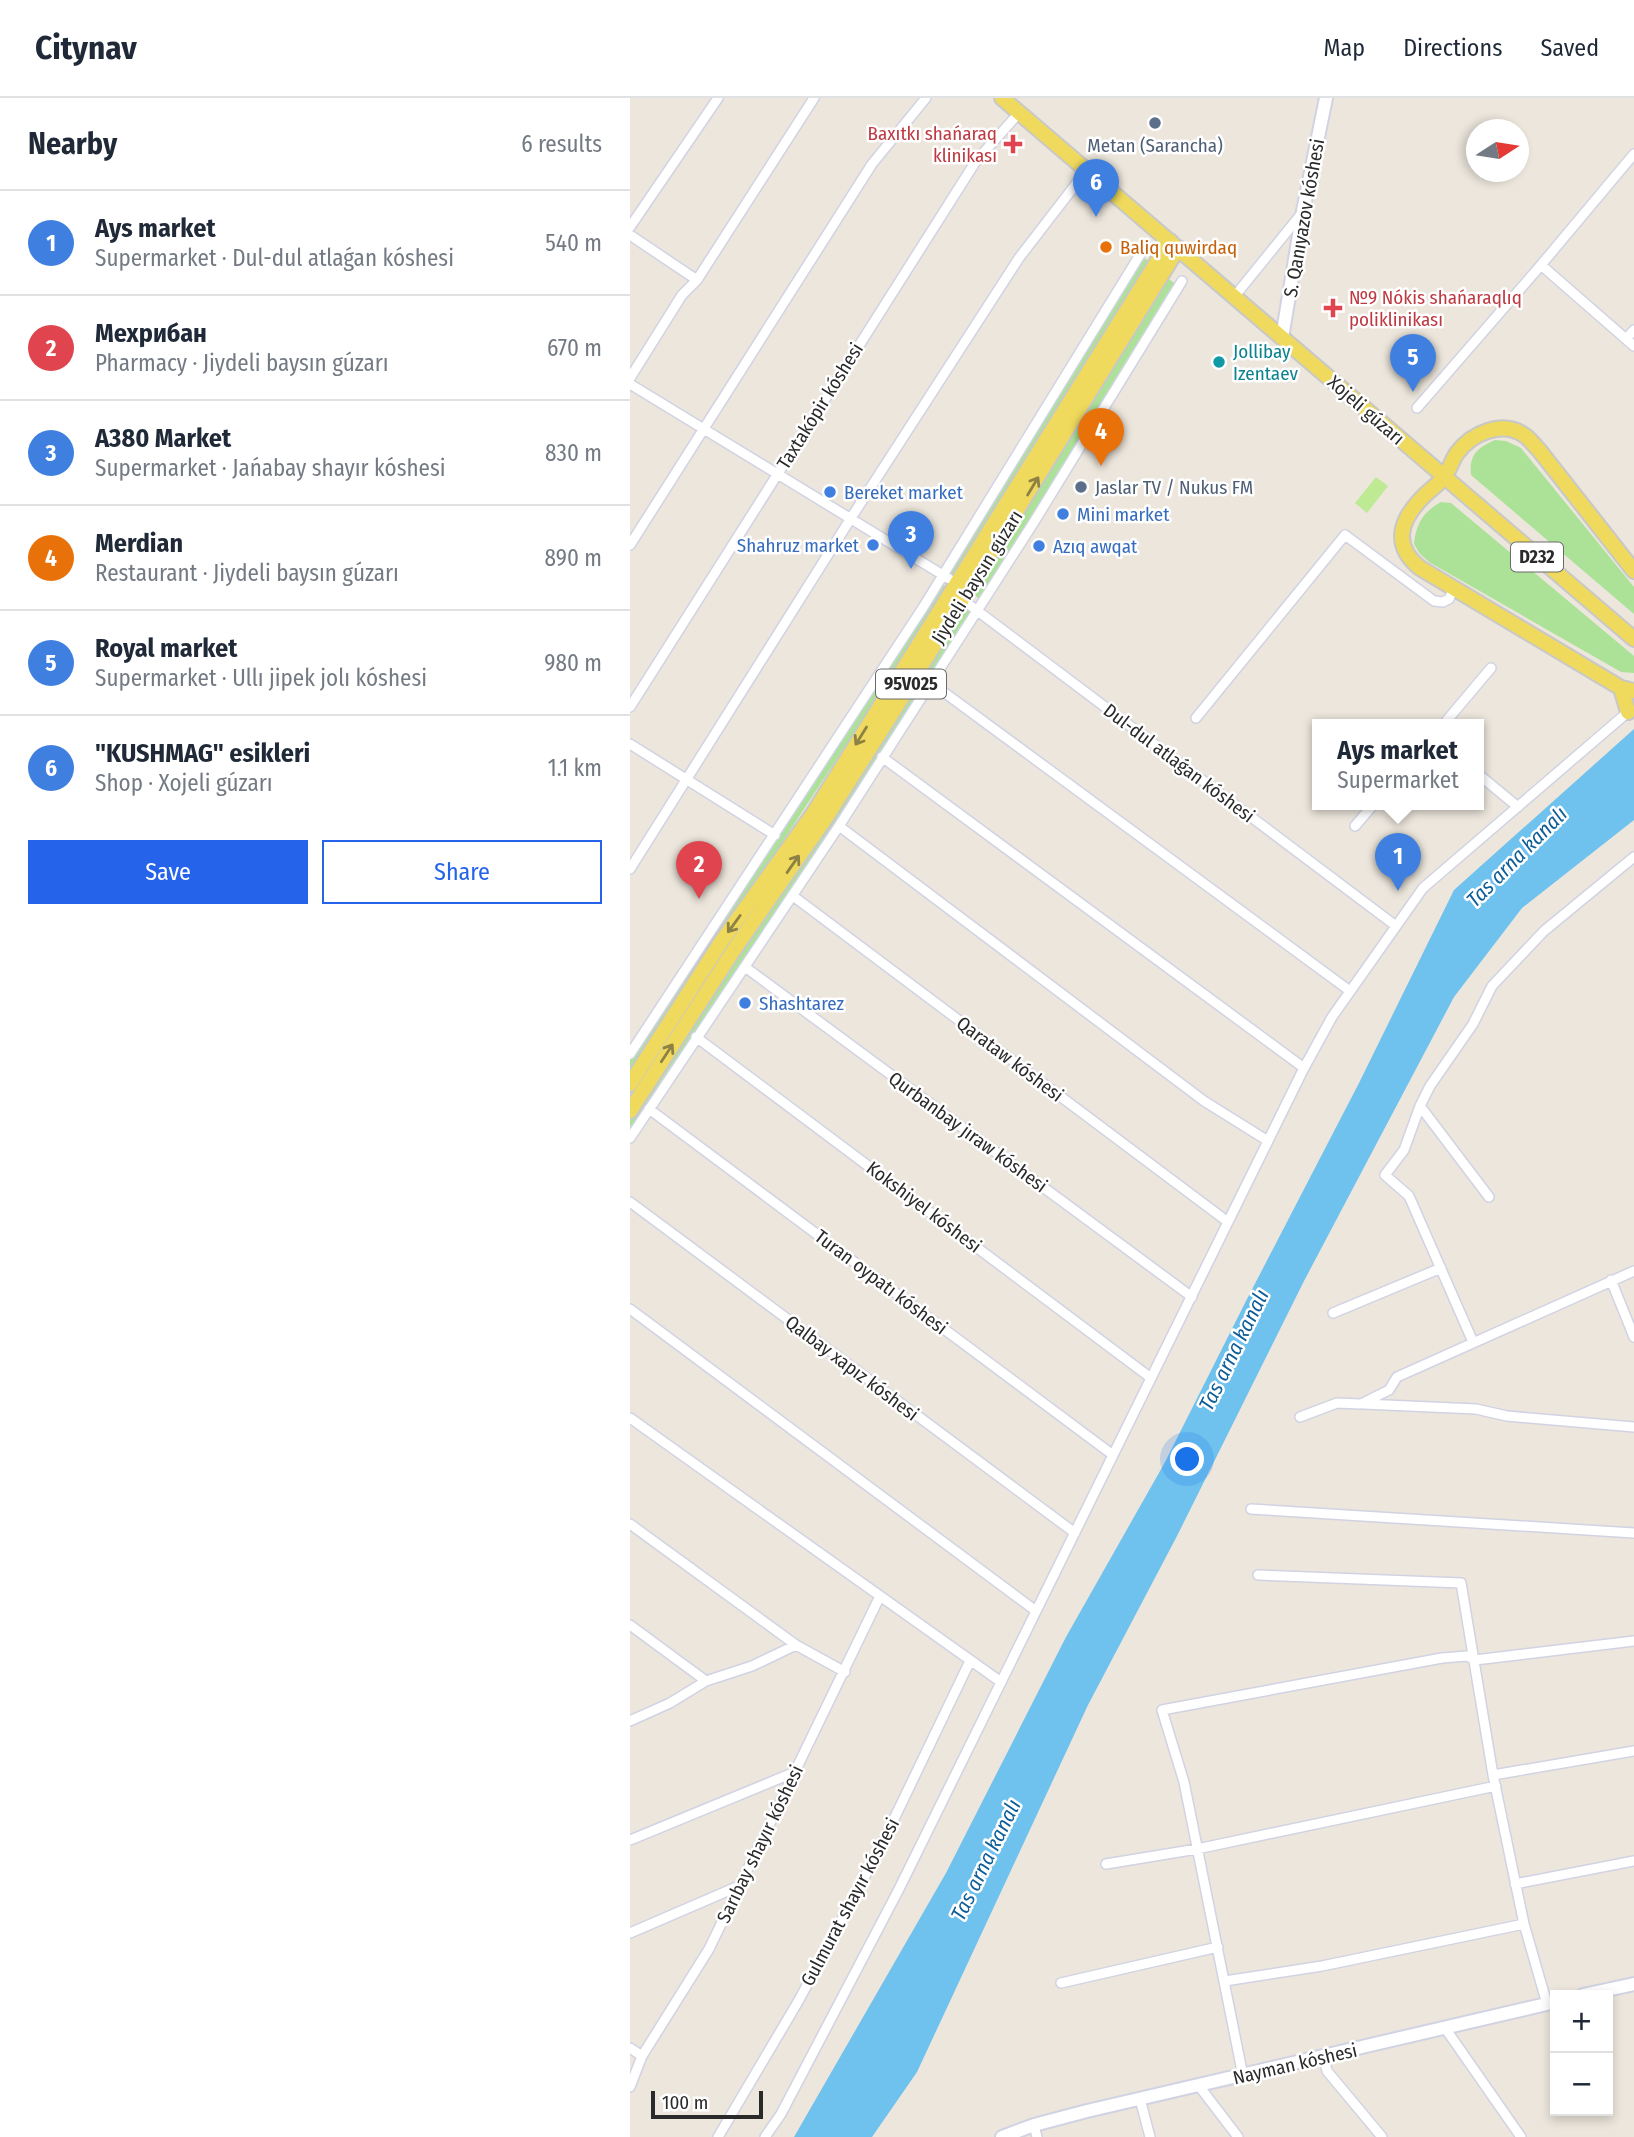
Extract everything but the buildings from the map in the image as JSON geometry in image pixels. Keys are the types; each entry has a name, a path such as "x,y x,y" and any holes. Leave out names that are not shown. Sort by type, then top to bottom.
{"main road":[{"name":"Xojeli gúzarı","path":"1002,98 1632,638"},
{"name":"S. Qanıyazov kóshesi","path":"1282,338 1303,211 1326,98"},
{"name":"Jiydeli baysın gúzarı","path":"630,1084 722,942 813,814 956,583 1174,245"},
{"name":"Jiydeli baysın gúzarı","path":"630,1111 736,948 825,819 963,600 1174,245"},
{"path":"1631,709 1628,689 1411,561 1404,550 1401,537 1411,510 1444,477 1462,447 1498,427 1512,429 1524,435 1634,571"},
{"path":"1606,1990 1634,1984"},
{"name":"Nayman kóshesi","path":"1002,2137 1036,2131 1140,2099 1550,2003"}],"street":[{"path":"630,227 718,98"},
{"path":"630,378 682,295 697,280 814,98"},
{"path":"630,545 872,164 926,98"},
{"name":"Taxtakópir kóshesi","path":"630,707 976,161 1019,113"},
{"path":"1417,408 1634,154"},
{"path":"630,869 1019,258 1086,172"},
{"path":"1234,297 1303,211"},
{"path":"630,235 697,280"},
{"path":"630,1054 633,1041 775,835 943,574 1146,245"},
{"path":"1541,265 1630,342 1634,330"},
{"path":"630,1138 839,826 1034,522 1182,281"},
{"path":"630,384 956,583"},
{"path":"1196,718 1345,535 1434,600 1443,602 1449,599 1454,587"},
{"name":"Dul-dul atlaǵan kóshesi","path":"963,600 1396,926"},
{"path":"1448,719 1491,668"},
{"path":"930,682 1350,991"},
{"path":"765,2137 781,2114 851,1983 1304,1068 1332,1017 1423,888 1631,709"},
{"path":"630,744 775,835"},
{"path":"881,757 1304,1068"},
{"path":"1484,778 1518,807"},
{"path":"1355,826 1369,810"},
{"path":"839,826 1204,1101 1268,1141"},
{"path":"1473,1342 1409,1196 1385,1175 1404,1150 1430,1086 1474,1024 1492,986 1544,931 1634,857"},
{"name":"Qarataw kóshesi","path":"793,896 1228,1222"},
{"name":"Qurbanbay jıraw kóshesi","path":"745,967 1192,1297"},
{"name":"Kokshiyel kóshesi","path":"696,1037 1151,1378"},
{"path":"1420,1106 1489,1197"},
{"name":"Turan oypatı kóshesi","path":"649,1109 1113,1455"},
{"name":"Qalbay xapız kóshesi","path":"630,1202 1075,1533"},
{"path":"1333,1313 1441,1268"},
{"path":"1361,1404 1389,1390 1397,1377 1634,1271"},
{"path":"1611,1280 1634,1337"},
{"path":"630,1309 1036,1611"},
{"path":"1300,1417 1338,1403 1476,1409 1507,1416 1634,1427"},
{"path":"630,1418 1001,1682"},
{"path":"1251,1508 1634,1533"},
{"path":"630,1524 796,1645 845,1672"},
{"path":"1258,1576 1461,1583 1493,1775 1524,1924 1550,2000"},
{"name":"Sarıbay shayır kóshesi","path":"630,2087 642,2056 709,1949 880,1596"},
{"path":"630,1625 705,1681"},
{"path":"1243,2076 1182,1772 1162,1710 1442,1658 1467,1656 1475,1660 1634,1641"},
{"path":"630,1721 670,1703 705,1681 752,1666 796,1645"},
{"name":"Gulmurat shayır kóshesi","path":"718,2137 799,2000 881,1846 970,1661"},
{"path":"1493,1775 1634,1751"},
{"path":"630,1840 795,1772"},
{"path":"1106,1864 1197,1849 1496,1786"},
{"path":"1516,1884 1634,1861"},
{"path":"630,1933 740,1886"},
{"path":"1225,1981 1322,1966 1524,1924"},
{"path":"1061,1983 1217,1947"},
{"path":"1445,2028 1521,2137"},
{"path":"630,2048 642,2056"},
{"path":"1324,2056 1327,2071 1382,2137"},
{"path":"1199,2086 1238,2137"},
{"path":"1140,2099 1150,2137"}],"green space":[{"path":"1142,257 1149,261 1148,264 958,570 951,575 948,572"},
{"path":"1167,278 1176,284 980,599 974,595"},
{"path":"1495,440 1506,441 1521,448 1634,587 1634,614 1471,475 1473,457 1483,446"},
{"path":"1376,477 1388,486 1367,513 1355,503"},
{"path":"1441,502 1451,503 1634,656 1634,673 1621,672 1429,562 1414,544 1415,537 1425,514"},
{"path":"943,583 947,591 630,1074 630,1060"},
{"path":"965,608 970,612 843,814 630,1130 630,1121 733,962 822,835"}],"water":[{"name":"Tas arna kanalı","path":"1634,729 1634,820 1522,908 1454,997 1304,1281 1177,1536 1088,1705 917,2072 872,2137 794,2137 946,1873 1066,1637 1164,1464 1359,1083 1454,890"}],"place":[{"name":"Metan (Sarancha)","path":"1155,123"},
{"name":"Baxıtkı shańaraq klinikası","path":"1013,144"},
{"name":"\"KUSHMAG\" esikleri","path":"1096,217"},
{"name":"Baliq quwirdaq","path":"1106,247"},
{"name":"№9 Nókis shańaraqlıq poliklinikası","path":"1333,308"},
{"name":"Jollibay Izentaev","path":"1219,362"},
{"name":"Royal market","path":"1413,392"},
{"name":"Merdian","path":"1101,466"},
{"name":"Jaslar TV / Nukus FM","path":"1081,487"},
{"name":"Bereket market","path":"830,492"},
{"name":"Mini market","path":"1063,514"},
{"name":"Shahruz market","path":"873,545"},
{"name":"Azıq awqat","path":"1039,546"},
{"name":"A380 Market","path":"911,569"},
{"name":"Ays market","path":"1398,891"},
{"name":"Мехрибан","path":"699,899"},
{"name":"Shashtarez","path":"745,1003"}]}
